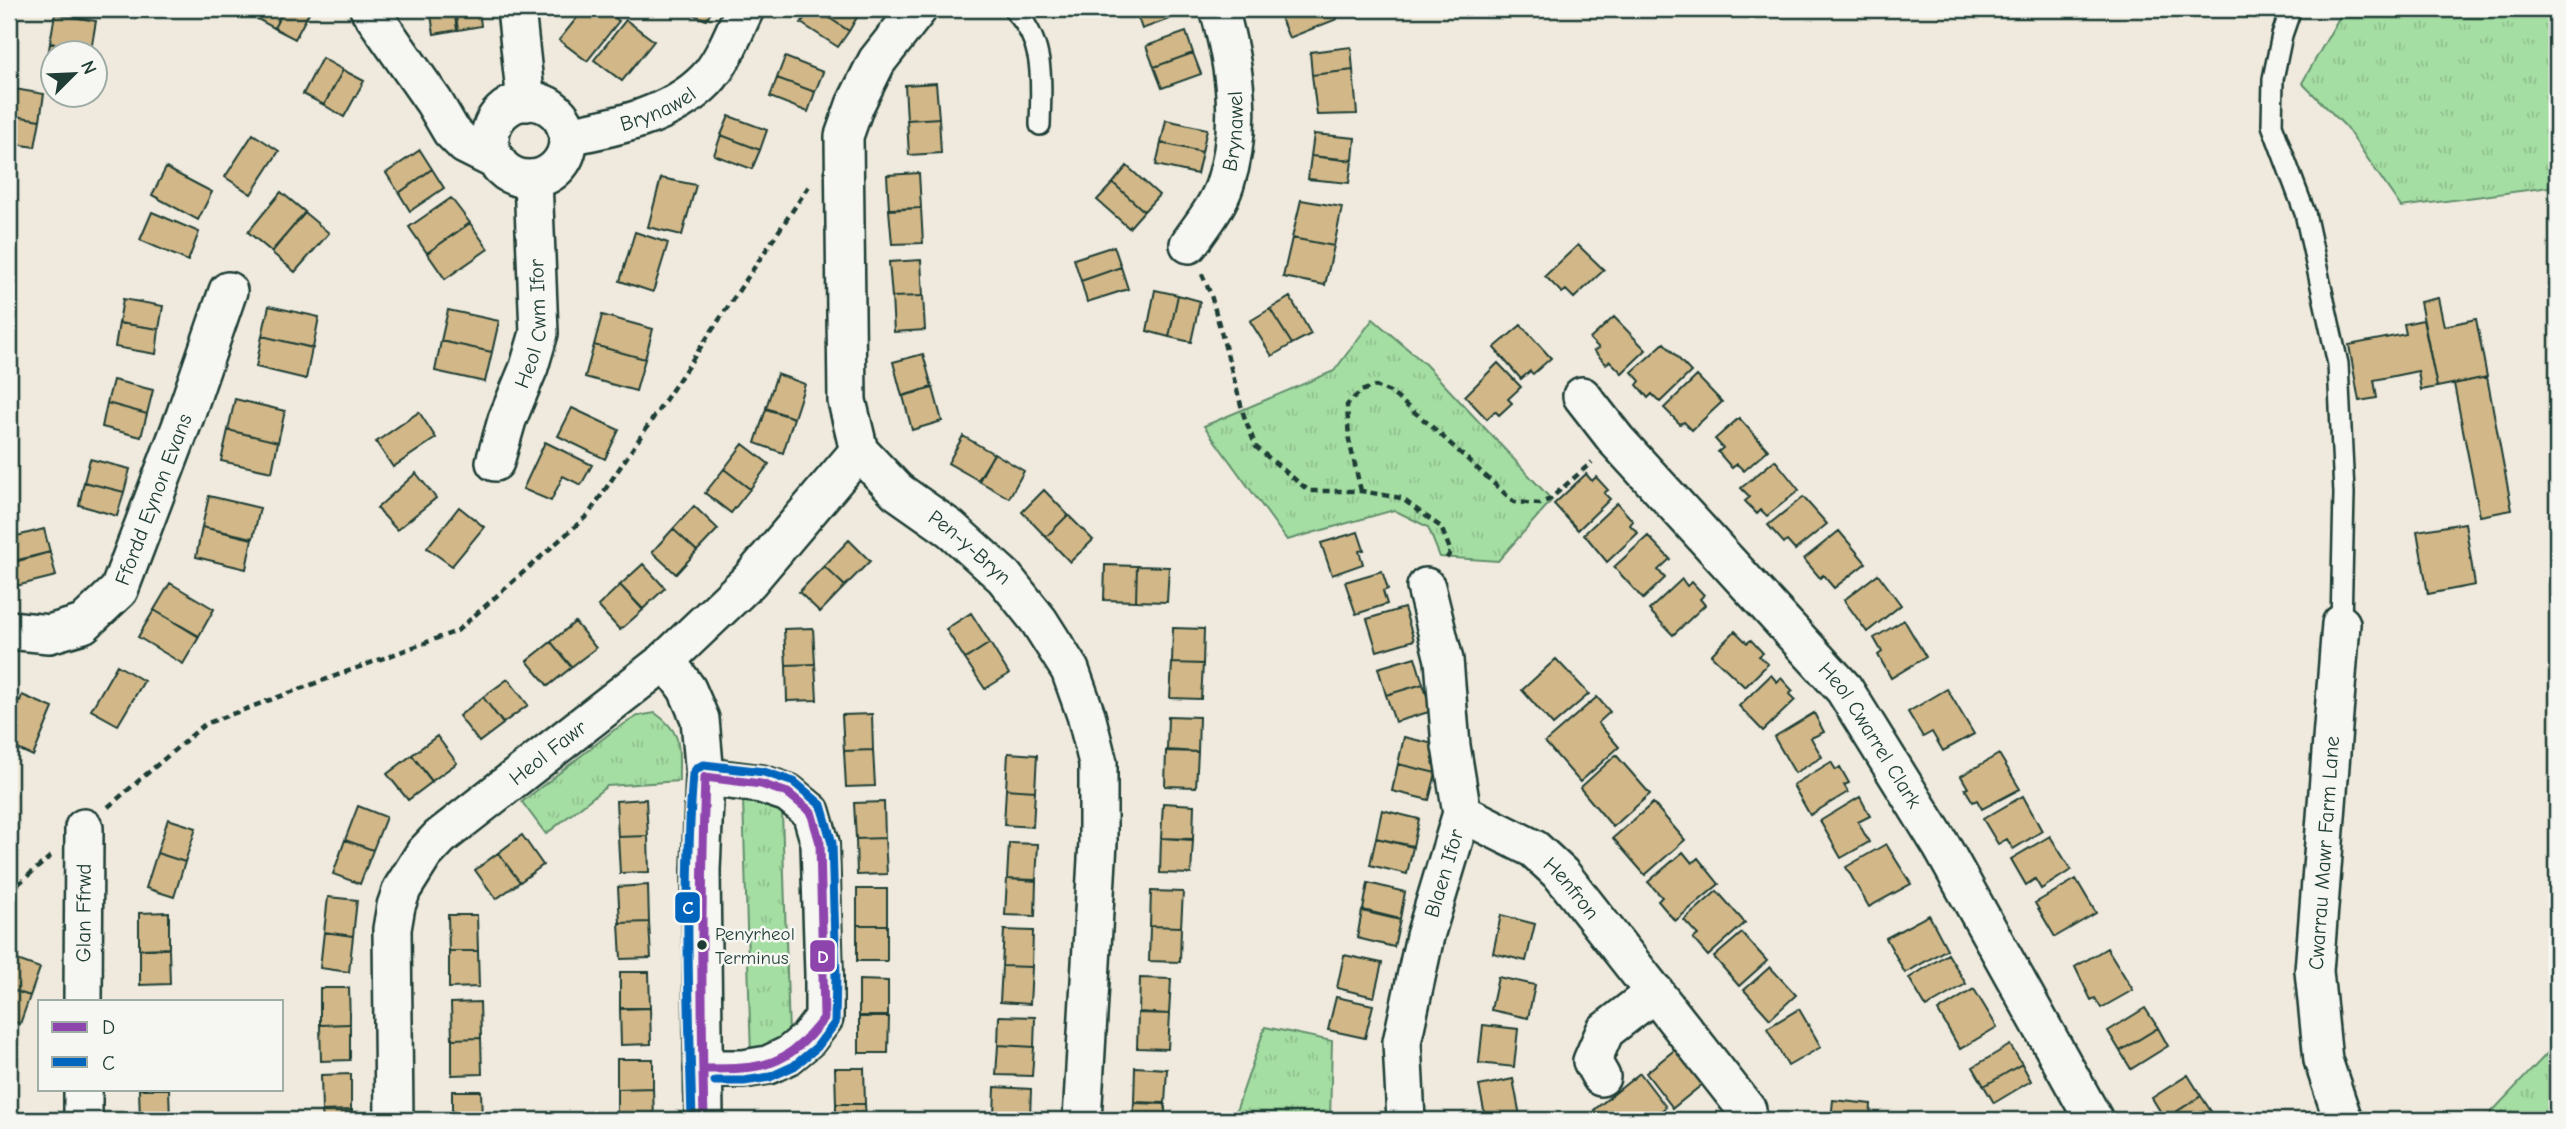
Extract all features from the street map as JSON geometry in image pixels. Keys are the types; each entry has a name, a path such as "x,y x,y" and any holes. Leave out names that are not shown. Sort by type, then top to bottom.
{"street":[{"path":"369,9 435,102 452,131 466,145 497,161"},
{"path":"435,102 458,113 478,117 512,109 544,104 555,110 568,136 564,158 557,168 546,176 520,178 508,173 492,153 493,127 512,109 516,9"},
{"name":"Brynawel","path":"568,136 636,120 690,92 707,79 745,9"},
{"path":"859,451 847,401 844,136 855,104 877,61 918,9"},
{"name":"Brynawel","path":"1188,244 1211,212 1225,186 1237,118 1235,81 1228,39 1219,9"},
{"name":"Heol Cwm Ifor","path":"495,462 507,420 529,367 538,333 533,179"},
{"name":"Ffordd Eynon Evans","path":"9,630 49,634 83,624 119,590 185,416 228,291"},
{"name":"Heol Cwarrel Clark","path":"1583,396 1617,441 1844,689 1942,847 2094,1120"},
{"name":"Heol Fawr","path":"394,1120 392,929 396,906 412,871 432,846 458,821 666,660 749,581 859,451"},
{"name":"Pen-y-Bryn","path":"859,451 897,491 951,529 1004,578 1039,621 1070,670 1086,715 1098,763 1098,816 1082,1120"},
{"name":"Blaen Ifor","path":"1406,1120 1402,1042 1425,936 1462,813 1451,746 1444,660 1426,587"},
{"name":"Cwarrau Mawr Farm Lane","path":"2342,624 2314,971 2323,1060 2343,1120"},
{"path":"666,660 687,689 700,719 705,777 701,870 704,1120"},
{"path":"703,1069 743,1069 768,1065 789,1055 824,1018 820,843 811,812 788,793 761,784 705,777"},
{"name":"Henfron","path":"1462,813 1534,849 1562,875 1747,1110 1747,1120"},
{"name":"Glan Ffrwd","path":"83,1000 84,828"},
{"path":"1601,1077 1592,1061 1605,1031 1655,992"},
{"path":"83,1090 83,1120"}],"lane":[{"path":"1013,9 1030,29 1037,44 1041,71 1040,125"},
{"path":"2291,9 2282,35 2273,79 2272,125 2305,213 2338,364 2344,493 2342,624"}],"path":[{"path":"9,892 205,724 457,631 588,515 813,182"},
{"path":"1188,244 1211,295 1244,416 1256,447 1309,491 1360,491 1401,498 1441,527 1451,552 1426,587"},
{"path":"1360,491 1349,440 1347,405 1361,391 1375,386 1390,392 1420,417 1514,502 1540,503 1550,499 1617,441"}],"green space":[{"path":"2344,9 2557,9 2557,186 2401,207 2345,126 2302,83"},
{"path":"1373,319 1425,364 1552,500 1498,561 1440,557 1428,527 1394,510 1287,540 1204,426 1334,371"},
{"path":"655,713 676,735 679,781 607,786 546,834 522,802 614,730 638,716"},
{"path":"750,791 782,811 789,1035 751,1056 743,799"},
{"path":"1265,1027 1332,1041 1330,1120 1233,1120"},
{"path":"2557,1043 2557,1120 2484,1120"}],"building":[{"path":"256,9 284,9 274,28 252,16"},
{"path":"284,9 311,9 295,39 274,28"},
{"path":"430,9 454,9 457,30 434,34"},
{"path":"455,9 479,9 481,26 458,30"},
{"path":"584,9 603,9 619,21 587,61 559,40"},
{"path":"681,9 713,9 706,20"},
{"path":"811,9 816,9 849,31 838,47 801,23"},
{"path":"816,9 850,9 859,14 849,31"},
{"path":"1135,9 1172,9 1175,17 1142,29"},
{"path":"1277,9 1333,9 1337,19 1289,38"},
{"path":"55,14 96,21 93,38 51,38"},
{"path":"626,20 654,41 622,81 594,60"},
{"path":"1186,32 1193,53 1154,67 1146,46"},
{"path":"1351,47 1353,70 1312,75 1310,52"},
{"path":"1193,53 1201,74 1162,88 1154,67"},
{"path":"785,57 823,72 815,92 777,78"},
{"path":"322,58 343,70 324,105 303,94"},
{"path":"343,70 364,81 344,117 324,105"},
{"path":"1353,70 1357,114 1317,115 1312,75"},
{"path":"777,78 815,92 808,112 770,97"},
{"path":"936,83 939,118 907,120 905,85"},
{"path":"9,88 38,93 38,108 42,108 40,120 9,115"},
{"path":"9,115 40,120 35,147 9,143"},
{"path":"729,116 767,130 760,150 721,135"},
{"path":"939,118 941,153 909,155 907,120"},
{"path":"1166,120 1207,129 1202,152 1161,143"},
{"path":"253,134 279,151 251,194 225,177"},
{"path":"1314,134 1355,138 1353,160 1311,156"},
{"path":"721,135 760,150 752,169 714,155"},
{"path":"1161,143 1202,152 1197,174 1156,165"},
{"path":"420,150 432,169 399,193 386,173"},
{"path":"1311,156 1352,161 1349,183 1308,179"},
{"path":"1127,166 1159,195 1144,211 1113,183"},
{"path":"166,168 212,192 198,220 152,195"},
{"path":"432,169 444,188 410,211 399,193"},
{"path":"919,173 921,208 889,209 887,175"},
{"path":"661,178 696,185 682,235 648,227"},
{"path":"1113,183 1144,211 1129,228 1097,200"},
{"path":"281,192 305,212 272,252 248,232"},
{"path":"451,198 470,223 427,253 409,227"},
{"path":"1301,200 1342,207 1334,246 1292,238"},
{"path":"921,208 923,243 892,244 889,210"},
{"path":"152,212 199,232 188,261 140,240"},
{"path":"305,213 329,233 295,272 271,252"},
{"path":"470,223 488,249 445,279 427,253"},
{"path":"635,232 668,243 653,292 620,281"},
{"path":"1292,238 1334,246 1325,285 1283,277"},
{"path":"1578,245 1604,270 1574,298 1566,290 1562,293 1545,276"},
{"path":"1114,246 1121,267 1081,281 1074,259"},
{"path":"921,260 923,296 892,297 889,262"},
{"path":"1121,267 1128,289 1087,302 1081,281"},
{"path":"1155,290 1178,295 1169,337 1147,331"},
{"path":"1178,295 1200,301 1191,342 1169,337"},
{"path":"923,296 925,330 894,332 892,297"},
{"path":"1290,297 1311,334 1292,344 1270,309"},
{"path":"2438,298 2444,326 2476,319 2487,377 2437,387 2420,302"},
{"path":"123,299 163,306 159,329 119,323"},
{"path":"269,306 319,317 313,348 262,336"},
{"path":"1270,309 1292,344 1272,356 1250,321"},
{"path":"448,310 499,321 492,352 441,341"},
{"path":"602,315 653,329 645,359 594,345"},
{"path":"1614,317 1646,350 1622,373 1610,361 1606,364 1594,351 1599,348 1590,339"},
{"path":"2423,320 2437,387 2421,390 2418,371 2374,380 2377,398 2359,401 2349,345 2406,334 2404,324"},
{"path":"119,323 159,329 156,354 115,347"},
{"path":"1521,325 1551,358 1533,374 1530,371 1521,379 1494,348"},
{"path":"262,336 312,348 306,379 256,367"},
{"path":"441,341 492,352 485,382 435,371"},
{"path":"1664,343 1691,372 1660,402 1652,394 1648,398 1637,385 1640,381 1632,372"},
{"path":"594,345 645,359 636,391 585,377"},
{"path":"923,354 932,387 902,396 893,362"},
{"path":"1498,363 1521,387 1508,399 1512,403 1499,415 1495,411 1487,419 1465,396"},
{"path":"777,374 805,384 794,418 766,408"},
{"path":"1697,376 1722,402 1692,430 1684,422 1680,424 1664,408"},
{"path":"2487,377 2512,510 2480,516 2454,384"},
{"path":"113,380 153,390 147,414 107,403"},
{"path":"933,388 942,421 912,430 903,396"},
{"path":"235,399 285,411 278,442 228,430"},
{"path":"107,403 147,414 141,437 102,427"},
{"path":"572,408 619,430 605,459 558,436"},
{"path":"766,409 794,418 783,453 755,443"},
{"path":"419,412 436,438 393,467 376,442"},
{"path":"1739,418 1768,450 1744,471 1737,464 1732,468 1718,452 1723,448 1715,439"},
{"path":"228,430 278,442 272,472 221,461"},
{"path":"963,436 994,454 978,480 948,463"},
{"path":"545,442 592,465 581,485 563,476 551,501 523,489"},
{"path":"743,444 769,464 750,489 724,469"},
{"path":"994,453 1024,471 1009,498 979,481"},
{"path":"90,459 130,469 124,492 84,482"},
{"path":"1775,460 1799,490 1767,516 1761,510 1757,514 1745,501 1750,497 1741,488"},
{"path":"724,469 750,489 731,513 705,493"},
{"path":"416,473 436,498 397,530 377,508"},
{"path":"1586,474 1592,481 1596,477 1608,490 1604,493 1610,499 1578,530 1554,504"},
{"path":"84,482 124,492 117,516 79,505"},
{"path":"1044,490 1068,515 1046,537 1022,512"},
{"path":"209,496 260,508 253,538 202,527"},
{"path":"1803,497 1827,524 1795,550 1787,541 1784,543 1768,525"},
{"path":"1617,503 1633,521 1630,525 1638,533 1607,562 1584,534"},
{"path":"694,506 718,529 697,551 673,529"},
{"path":"459,507 484,527 452,566 427,548"},
{"path":"1068,515 1093,540 1070,562 1046,537"},
{"path":"2465,523 2475,585 2428,594 2417,531"},
{"path":"202,527 252,539 246,569 196,557"},
{"path":"44,529 50,552 10,562 9,538"},
{"path":"673,529 697,551 676,574 652,552"},
{"path":"1839,531 1866,563 1834,588 1823,575 1820,578 1804,559"},
{"path":"1358,532 1364,550 1359,551 1363,564 1332,575 1321,543"},
{"path":"1648,536 1670,559 1658,570 1665,578 1643,599 1614,567"},
{"path":"849,540 870,561 845,586 824,566"},
{"path":"50,552 56,576 16,586 11,563"},
{"path":"643,564 665,588 643,609 620,585"},
{"path":"1105,565 1137,566 1136,601 1104,600"},
{"path":"824,566 845,586 820,612 799,592"},
{"path":"1137,566 1169,567 1167,602 1136,601"},
{"path":"1382,571 1388,589 1383,591 1387,604 1356,614 1345,582"},
{"path":"1878,574 1901,605 1867,632 1844,600"},
{"path":"1682,579 1687,586 1692,582 1704,595 1700,599 1705,605 1673,635 1649,610"},
{"path":"170,583 214,609 199,636 154,610"},
{"path":"620,585 643,610 620,630 598,606"},
{"path":"1404,608 1414,640 1377,651 1367,619"},
{"path":"154,610 199,637 183,664 138,637"},
{"path":"971,613 990,643 965,659 946,629"},
{"path":"1904,620 1926,657 1891,678 1878,655 1882,652 1874,638"},
{"path":"575,622 596,648 571,667 551,642"},
{"path":"813,628 815,664 786,665 784,629"},
{"path":"1173,628 1204,629 1203,664 1172,663"},
{"path":"1735,631 1747,643 1751,640 1763,653 1759,656 1768,664 1745,687 1711,655"},
{"path":"551,642 572,667 548,686 527,661"},
{"path":"990,643 1009,674 985,689 965,659"},
{"path":"1415,657 1423,684 1386,695 1378,668"},
{"path":"1556,659 1589,694 1553,725 1522,690"},
{"path":"1172,663 1203,664 1201,699 1170,698"},
{"path":"815,664 817,700 787,701 786,665"},
{"path":"117,665 144,681 118,725 91,710"},
{"path":"1771,675 1777,682 1781,678 1793,691 1789,694 1795,700 1763,731 1739,706"},
{"path":"508,679 528,705 503,723 483,697"},
{"path":"1423,684 1432,711 1395,722 1386,695"},
{"path":"1947,689 1974,734 1943,751 1932,732 1923,737 1908,712"},
{"path":"22,695 53,708 33,756 9,745 9,696 20,701"},
{"path":"483,697 503,724 479,742 459,716"},
{"path":"1597,697 1610,712 1598,723 1619,747 1580,782 1545,742"},
{"path":"1814,713 1824,732 1811,738 1822,757 1795,773 1774,737"},
{"path":"872,714 873,750 844,751 842,715"},
{"path":"1168,716 1199,717 1198,752 1167,750"},
{"path":"437,736 457,763 432,781 412,755"},
{"path":"1404,737 1442,746 1436,773 1398,764"},
{"path":"873,750 875,786 846,787 844,751"},
{"path":"1166,751 1198,752 1196,787 1165,786"},
{"path":"1008,753 1037,755 1035,791 1006,789"},
{"path":"1999,754 2020,789 1982,809 1977,800 1973,802 1961,776"},
{"path":"412,755 432,782 408,800 387,774"},
{"path":"1616,755 1650,794 1613,827 1580,788"},
{"path":"1831,762 1836,770 1840,767 1849,783 1844,785 1848,792 1810,815 1793,785"},
{"path":"1398,764 1436,773 1429,800 1392,791"},
{"path":"1006,789 1035,791 1033,827 1004,825"},
{"path":"2023,796 2042,831 2013,849 2007,839 1998,844 1983,819"},
{"path":"1860,797 1870,816 1858,822 1869,842 1841,858 1820,821"},
{"path":"646,799 648,836 618,837 616,801"},
{"path":"884,802 885,838 856,839 854,803"},
{"path":"1163,803 1194,805 1193,839 1161,838"},
{"path":"1653,803 1685,840 1645,875 1613,838"},
{"path":"358,806 386,817 373,850 345,840"},
{"path":"1382,810 1419,819 1413,846 1376,838"},
{"path":"168,819 196,828 185,862 157,853"},
{"path":"522,835 543,865 520,882 498,853"},
{"path":"648,836 649,872 620,873 618,837"},
{"path":"2050,836 2071,870 2041,889 2035,879 2026,885 2011,859"},
{"path":"885,838 887,874 857,875 856,839"},
{"path":"1161,838 1193,840 1191,874 1160,873"},
{"path":"1376,838 1413,847 1407,874 1370,865"},
{"path":"345,840 373,850 360,884 333,874"},
{"path":"1009,843 1038,844 1036,880 1007,879"},
{"path":"1886,844 1911,884 1869,907 1846,867"},
{"path":"1683,852 1692,863 1698,858 1719,884 1675,921 1658,901 1662,897 1648,882"},
{"path":"157,853 185,862 174,897 146,888"},
{"path":"498,853 520,882 496,899 475,870"},
{"path":"1007,879 1036,881 1035,916 1005,915"},
{"path":"2076,879 2096,913 2055,937 2035,903"},
{"path":"1368,883 1405,892 1400,919 1363,910"},
{"path":"648,885 649,922 620,923 618,887"},
{"path":"857,889 887,889 887,925 857,925"},
{"path":"1151,891 1183,892 1181,927 1150,926"},
{"path":"1717,891 1745,923 1708,956 1693,939 1698,935 1684,920"},
{"path":"328,897 357,900 353,936 324,932"},
{"path":"1362,911 1400,920 1394,947 1357,938"},
{"path":"169,912 169,948 139,949 139,913"},
{"path":"448,915 477,915 478,951 449,951"},
{"path":"1501,915 1535,924 1526,961 1493,953"},
{"path":"1929,915 1947,949 1905,973 1886,938"},
{"path":"649,922 651,958 621,959 619,923"},
{"path":"857,925 887,925 887,961 857,961"},
{"path":"1150,926 1181,927 1180,962 1149,961"},
{"path":"1004,930 1033,931 1032,967 1002,966"},
{"path":"324,932 353,936 349,972 320,968"},
{"path":"1742,933 1767,961 1739,986 1714,957"},
{"path":"2107,948 2133,990 2101,1008 2095,998 2091,1000 2075,967"},
{"path":"140,949 169,949 170,984 140,985"},
{"path":"449,951 478,951 479,987 449,988"},
{"path":"1948,954 1966,984 1926,1007 1909,978"},
{"path":"1344,955 1382,963 1374,997 1337,988"},
{"path":"9,957 40,968 30,996 9,989"},
{"path":"1002,966 1032,967 1030,1004 1000,1002"},
{"path":"1770,967 1796,995 1770,1019 1744,990"},
{"path":"620,972 649,972 650,1008 620,1008"},
{"path":"1498,977 1535,985 1528,1018 1491,1010"},
{"path":"1140,978 1171,979 1169,1014 1139,1012"},
{"path":"859,980 888,981 888,1016 859,1016"},
{"path":"320,988 349,988 350,1024 320,1025"},
{"path":"9,989 30,996 20,1024 9,1020"},
{"path":"1974,989 1997,1027 1960,1049 1938,1011"},
{"path":"1336,997 1373,1005 1365,1038 1328,1030"},
{"path":"480,1002 481,1038 452,1039 451,1003"},
{"path":"650,1008 651,1044 621,1045 620,1009"},
{"path":"2145,1008 2158,1028 2120,1051 2108,1031"},
{"path":"1799,1009 1821,1047 1788,1066 1767,1028"},
{"path":"1138,1013 1170,1014 1168,1049 1137,1048"},
{"path":"999,1016 1035,1017 1034,1047 998,1045"},
{"path":"859,1017 889,1017 888,1053 859,1053"},
{"path":"350,1024 350,1060 321,1061 320,1025"},
{"path":"1483,1025 1518,1029 1514,1067 1479,1063"},
{"path":"2158,1028 2168,1046 2131,1069 2120,1051"},
{"path":"481,1038 482,1074 452,1075 452,1039"},
{"path":"998,1045 1034,1047 1032,1076 996,1075"},
{"path":"2010,1045 2022,1064 1984,1086 1973,1067"},
{"path":"1677,1048 1704,1083 1673,1108 1646,1073"},
{"path":"617,1059 653,1059 653,1088 617,1089"},
{"path":"2022,1064 2031,1081 1994,1103 1984,1086"},
{"path":"1135,1067 1167,1069 1165,1103 1134,1102"},
{"path":"835,1068 864,1068 865,1104 836,1104"},
{"path":"1640,1073 1666,1107 1650,1120 1602,1120 1594,1110"},
{"path":"351,1074 351,1110 322,1111 321,1075"},
{"path":"2188,1075 2201,1096 2165,1119 2152,1098"},
{"path":"1513,1079 1520,1116 1486,1120 1479,1086"},
{"path":"995,1087 1031,1089 1030,1118 994,1116"},
{"path":"653,1088 654,1118 617,1118 617,1089"},
{"path":"139,1090 169,1090 170,1120 140,1120"},
{"path":"452,1091 481,1091 482,1120 452,1120"},
{"path":"2201,1096 2216,1119 2165,1119"},
{"path":"1833,1100 1871,1104 1870,1120 1831,1120"},
{"path":"1134,1103 1165,1104 1165,1120 1133,1120"},
{"path":"836,1104 865,1104 866,1120 836,1120"},
{"path":"352,1110 352,1120 323,1120 322,1111"}],"transit line":[{"name":"C","path":"692,1120 688,947 690,817 693,774 697,768 704,765 764,772 794,782 821,805 832,843 835,1023 817,1047 794,1066 770,1077 744,1081 715,1081"},
{"name":"D","path":"703,1069 742,1068 772,1062 797,1047 824,1018 820,843 811,812 788,793 761,784 705,777 702,948 702,1034 704,1120"}],"place":[{"name":"Penyrheol Terminus","path":"702,945"}]}
